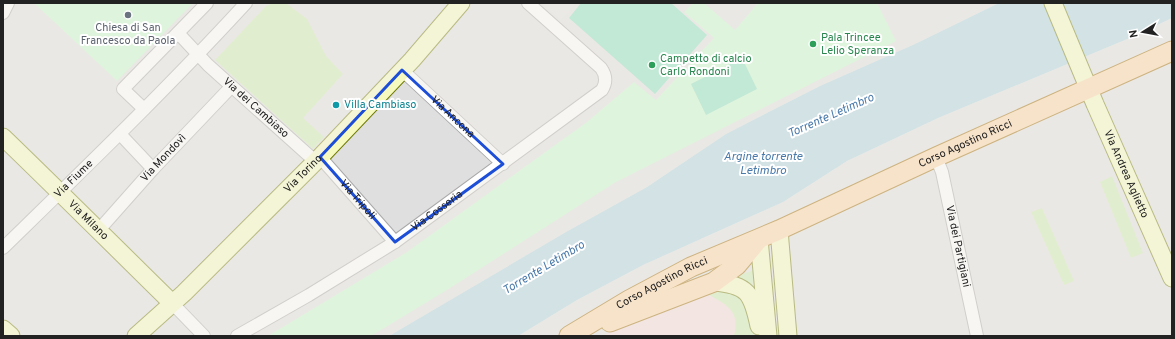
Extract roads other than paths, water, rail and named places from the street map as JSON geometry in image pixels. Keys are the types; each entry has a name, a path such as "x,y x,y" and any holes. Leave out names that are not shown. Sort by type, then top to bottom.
{"main road":[{"name":"Corso Agostino Ricci","path":"569,336 629,300 691,267 759,239 936,157 1172,51"},
{"name":"Corso Agostino Ricci","path":"575,336 714,282 737,266 759,239"}],"street":[{"path":"3,13 8,3"},
{"path":"144,109 123,89 207,3"},
{"name":"Via Fiume","path":"3,248 120,134 198,55 246,3"},
{"name":"Via Torino","path":"136,336 172,303 317,159 402,70 462,3"},
{"name":"Via Cosseria","path":"238,336 396,242 602,90 605,86 606,76 604,72 528,3"},
{"name":"Via Andrea Aglietto","path":"1053,3 1172,278"},
{"name":"Via dei Cambiaso","path":"178,33 231,87 317,159"},
{"name":"Via Ancona","path":"402,70 503,164"},
{"name":"Via Mondovì","path":"98,231 153,168 231,87"},
{"path":"120,134 153,168"},
{"name":"Via Milano","path":"3,137 172,303"},
{"name":"Via dei Partigiani","path":"936,157 942,172 978,336"},
{"name":"Via Tripoli","path":"317,159 396,242"},
{"path":"779,230 788,336"},
{"path":"759,239 768,336"},
{"path":"714,282 730,283 741,287 750,297 756,309 761,336"},
{"path":"172,303 204,336"},
{"path":"3,328 10,336"}],"water":[{"name":"Argine torrente Letimbro","path":"999,3 1172,3 1172,18 1132,37 938,118 847,161 783,202 643,265 577,300 518,336 389,336 566,232 647,187 726,134 820,86 915,44"}],"place":[{"name":"Chiesa di San Francesco da Paola","path":"128,15"},
{"name":"Pala Trincee Lelio Speranza","path":"813,44"},
{"name":"Campetto di calcio Carlo Rondoni","path":"652,65"},
{"name":"Villa Cambiaso","path":"336,105"}],"water label":[{"name":"Torrente Letimbro","path":"831,116"},
{"name":"Torrente Letimbro","path":"544,268"}]}
